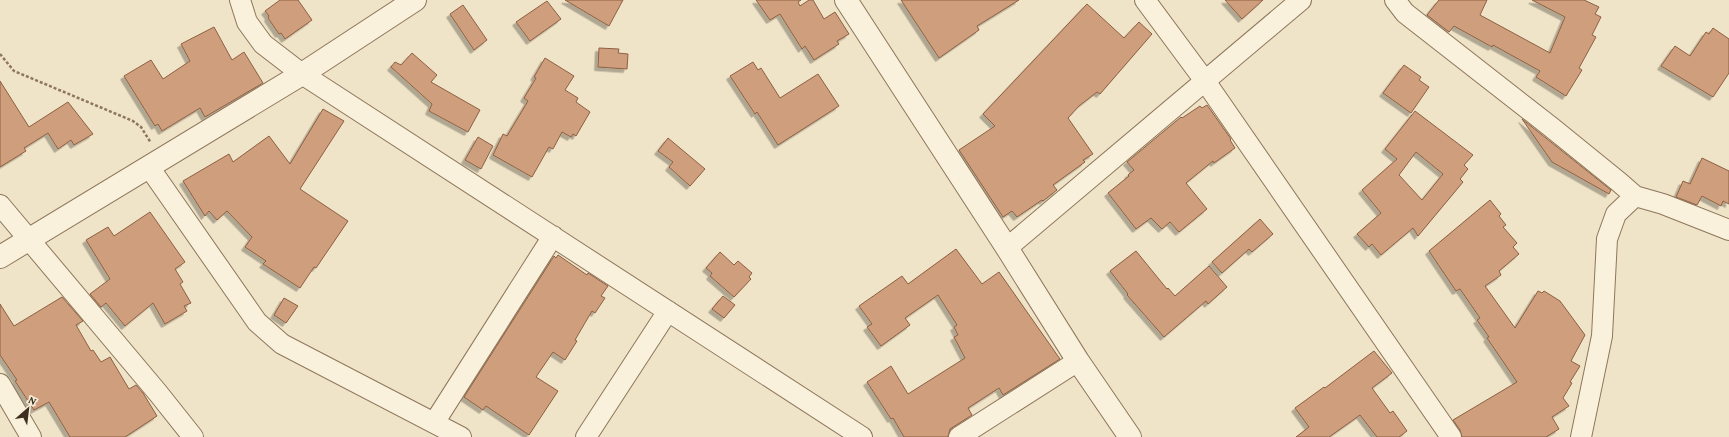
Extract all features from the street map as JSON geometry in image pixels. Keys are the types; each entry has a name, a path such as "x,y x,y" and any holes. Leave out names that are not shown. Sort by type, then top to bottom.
{"street":[{"path":"240,0 247,22 263,44 302,74 862,437"},
{"path":"0,257 156,164 302,74 415,0"},
{"path":"846,0 1007,248 1078,361 1130,437"},
{"path":"1145,0 1205,81 1451,437"},
{"path":"1007,248 1302,0"},
{"path":"1394,0 1405,14 1551,127 1635,196 1663,204 1729,230"},
{"path":"156,164 258,322 282,344 461,437"},
{"path":"1581,437 1602,336 1607,239 1616,214 1635,196"},
{"path":"0,205 158,393 193,437"},
{"path":"434,423 553,236"},
{"path":"586,437 668,311"},
{"path":"959,437 1078,361"},
{"path":"0,384 31,437"}],"path":[{"path":"0,54 14,71 133,121 141,127 156,164"}],"building":[{"path":"280,0 298,0 312,20 285,39 281,33 279,34 265,11"},
{"path":"565,0 623,0 609,26"},
{"path":"756,0 801,0 798,2 800,6 809,0 813,0 824,19 835,12 849,34 837,41 839,44 814,60 805,46 802,49 780,14 770,20"},
{"path":"901,0 1019,0 977,26 979,30 939,58"},
{"path":"1225,0 1263,0 1242,19"},
{"path":"1439,0 1487,0 1480,15 1550,53 1565,17 1532,0 1584,0 1599,7 1595,14 1601,17 1592,35 1596,37 1579,68 1582,70 1566,96 1536,77 1540,71 1493,45 1492,47 1454,26 1449,32 1427,15"},
{"path":"547,1 561,19 530,41 516,22"},
{"path":"1087,4 1124,38 1139,22 1152,34 1100,94 1097,92 1079,106 1068,118 1093,154 1083,160 1085,162 1053,185 1057,190 1043,201 1042,200 1017,217 1012,211 1003,217 959,150 995,126 983,114"},
{"path":"463,5 487,40 474,50 450,14"},
{"path":"214,27 232,60 244,52 263,83 205,117 200,108 162,131 158,124 155,126 124,76 151,60 163,79 190,61 181,44"},
{"path":"1713,28 1729,39 1729,73 1713,97 1661,66 1675,46 1690,56 1706,32 1709,34"},
{"path":"599,48 619,49 618,53 628,54 627,69 598,67"},
{"path":"412,53 437,75 431,82 480,110 468,132 429,111 432,104 391,67 395,62 401,65"},
{"path":"545,58 574,76 565,90 578,98 576,102 590,112 576,136 573,134 571,137 562,132 553,149 549,147 532,177 493,155 503,134 507,136 528,101 524,98 536,78 534,77"},
{"path":"753,62 758,70 761,68 780,98 818,74 839,106 778,145 757,112 755,114 730,76"},
{"path":"1404,65 1421,77 1419,80 1429,87 1411,113 1383,93"},
{"path":"0,81 29,127 68,102 93,134 74,145 71,140 58,149 48,133 24,148 26,151 0,167"},
{"path":"1207,105 1231,139 1230,140 1235,148 1214,163 1213,161 1186,183 1207,209 1179,232 1170,222 1162,229 1151,218 1136,229 1108,193 1134,170 1127,162 1181,117 1182,118 1200,106 1202,108"},
{"path":"323,109 344,121 300,189 348,221 316,268 314,267 300,288 263,264 266,261 245,247 252,237 227,211 217,220 209,211 205,216 183,181 229,154 233,162 269,136 290,164"},
{"path":"1415,111 1473,155 1464,165 1468,169 1460,179 1463,182 1418,236 1413,228 1381,255 1372,244 1369,247 1357,234 1381,213 1362,190 1397,159 1385,149","holes":["1416,152 1443,174 1422,200 1399,175"]},
{"path":"1522,119 1611,190 1609,194 1552,162"},
{"path":"478,137 493,146 481,169 465,160"},
{"path":"668,138 705,169 690,186 669,167 673,162 658,151"},
{"path":"1702,158 1729,171 1729,204 1723,201 1721,206 1702,196 1697,205 1676,197 1683,181 1690,184"},
{"path":"1490,200 1501,214 1499,216 1506,225 1503,227 1517,243 1513,247 1519,254 1499,271 1501,275 1485,286 1515,328 1538,291 1542,293 1544,291 1560,301 1585,335 1571,361 1580,366 1570,382 1572,383 1563,398 1569,406 1552,417 1559,429 1546,437 1462,437 1460,430 1453,420 1517,382 1487,338 1489,337 1477,320 1480,318 1460,289 1456,291 1429,251"},
{"path":"150,212 185,262 175,269 183,282 180,284 191,303 184,306 187,311 165,324 153,303 125,326 106,303 101,307 90,294 110,279 86,240 108,227 114,236"},
{"path":"1260,219 1273,234 1252,252 1249,249 1222,273 1212,262"},
{"path":"956,249 982,284 999,272 1060,359 1003,395 999,388 968,408 972,415 950,429 948,437 904,437 893,418 891,419 867,382 891,366 908,394 965,358 954,337 958,335 954,327 957,325 938,295 905,318 910,325 881,346 867,327 872,324 859,306 902,276 908,284"},
{"path":"1136,251 1167,289 1168,288 1175,296 1209,266 1227,287 1208,304 1206,301 1164,337 1127,295 1128,294 1110,271"},
{"path":"720,252 734,265 738,261 752,273 749,277 751,279 734,297 710,276 712,273 706,268"},
{"path":"558,255 587,275 588,273 608,286 601,296 605,298 595,313 592,311 575,340 577,341 565,360 553,352 536,377 558,391 529,435 486,406 483,410 464,397 554,256 556,258"},
{"path":"723,296 735,305 724,318 712,309"},
{"path":"62,297 83,321 76,325 91,351 93,350 101,362 110,357 129,389 136,385 143,393 157,416 125,437 70,437 49,402 34,410 15,381 17,380 0,355 0,304 14,326"},
{"path":"284,298 298,306 286,323 274,315"},
{"path":"1374,351 1392,373 1372,388 1390,413 1393,411 1407,431 1399,437 1377,437 1360,415 1329,437 1296,437 1309,427 1295,408 1324,387 1325,388"}]}
